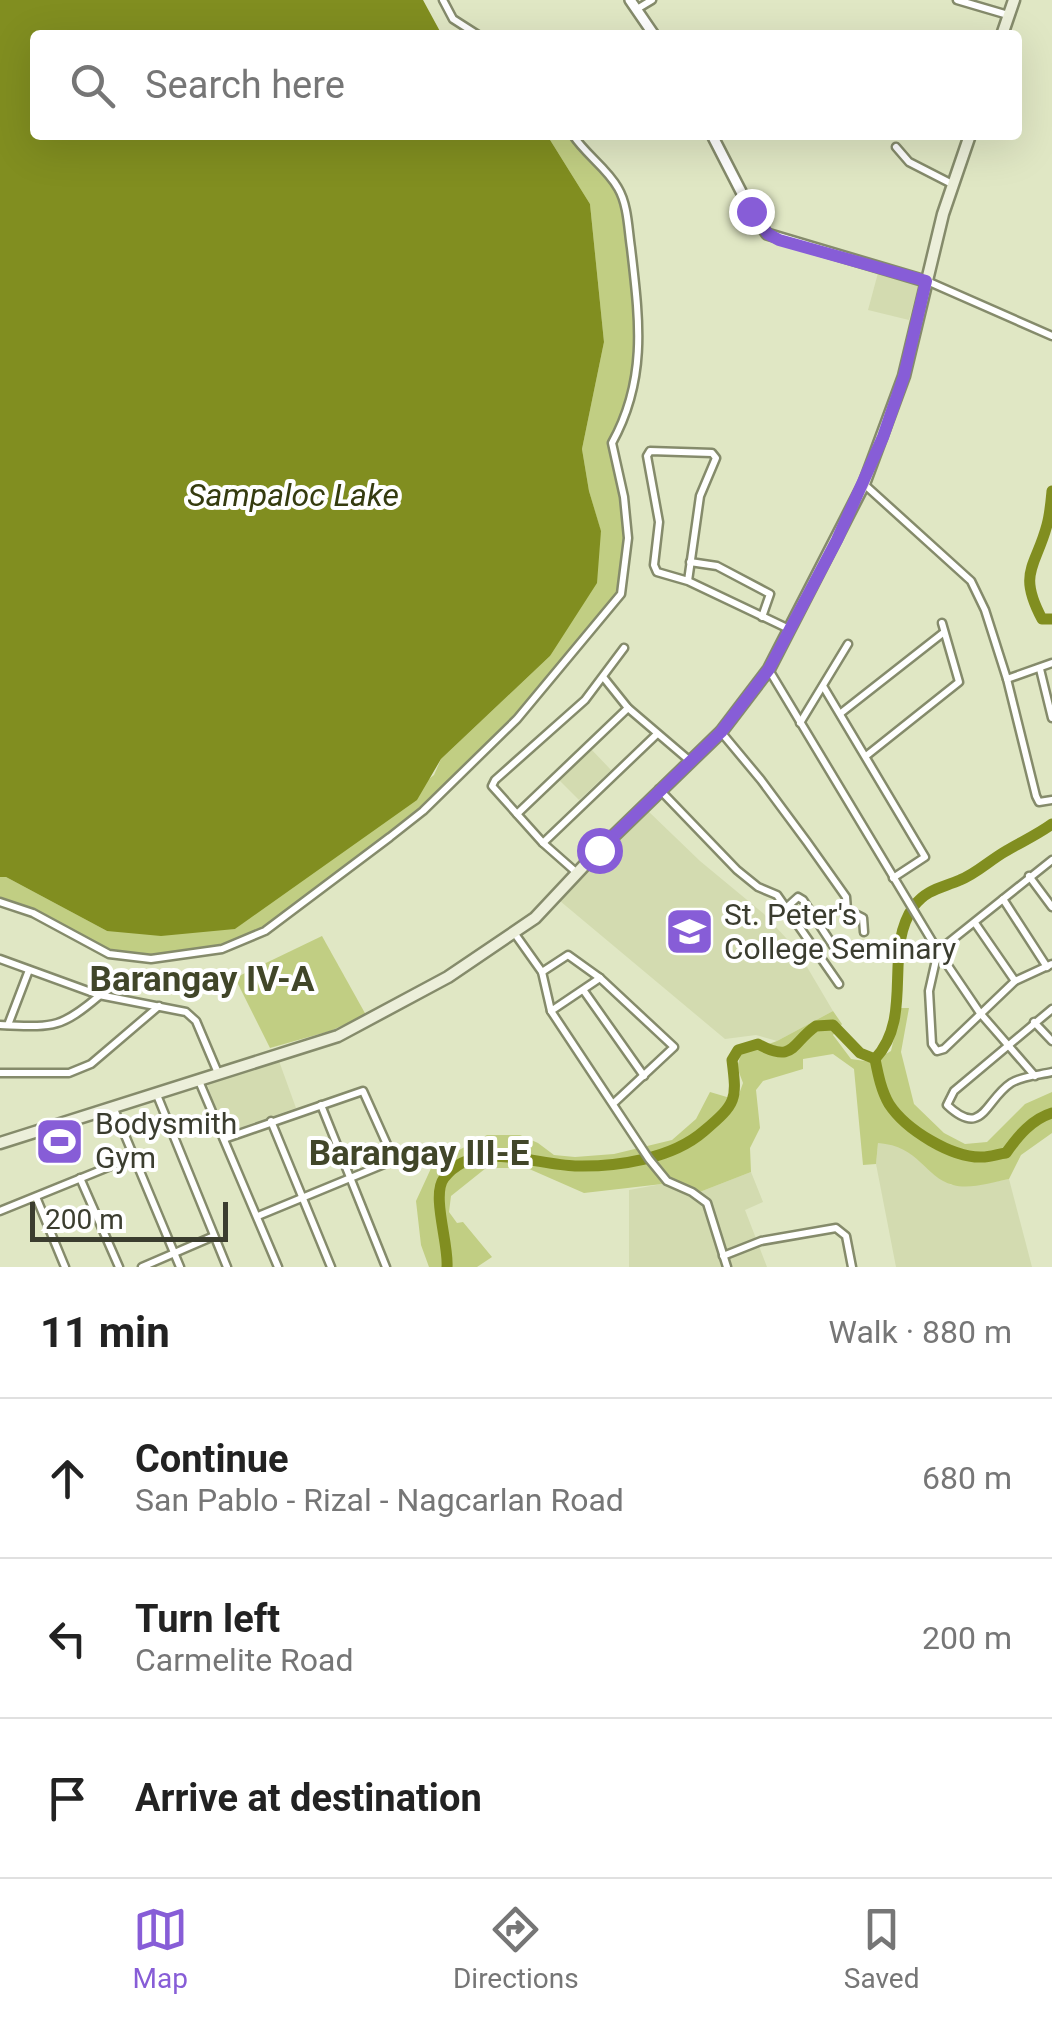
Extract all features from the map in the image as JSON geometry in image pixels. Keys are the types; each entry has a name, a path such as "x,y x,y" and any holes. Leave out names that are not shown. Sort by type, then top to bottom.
{"main road":[{"path":"1004,30 1014,0"},
{"path":"0,1143 346,1032 448,978 515,934 721,732 769,669 864,484 904,376 926,281 968,140"}],"street":[{"path":"443,0 453,19 470,30"},
{"path":"630,0 651,30"},
{"path":"638,9 652,0"},
{"path":"956,0 1009,15"},
{"path":"0,902 33,914 109,954 151,959 222,948 265,930 424,811 543,691 621,594 628,538 612,443 639,366 636,281 628,220 618,188 578,140"},
{"path":"715,140 751,211 768,234 926,281 1052,336"},
{"path":"896,147 920,169 953,185"},
{"path":"688,581 700,496 716,458 701,451 650,452 659,522 654,565 657,572 688,581 790,630"},
{"path":"864,484 971,581 985,610 1007,679 1036,796 1039,802 1052,800"},
{"path":"690,562 717,566 770,594 762,617"},
{"path":"866,756 960,682 942,623"},
{"path":"841,713 944,633"},
{"path":"800,723 848,644"},
{"path":"577,873 542,843 492,786 585,700 624,648"},
{"path":"1007,679 1052,663"},
{"path":"769,669 938,951 980,1014 1035,1076"},
{"path":"1040,669 1052,718"},
{"path":"604,678 628,708 690,761"},
{"path":"823,686 925,857 893,878"},
{"path":"516,814 628,708"},
{"path":"721,732 761,780 846,898 846,910 864,918 864,932"},
{"path":"542,843 656,734"},
{"path":"660,790 738,870 772,892 839,984"},
{"path":"1004,900 1050,965 1014,982 944,1049 937,1051 930,1037 928,1010 930,977 938,951 1052,860"},
{"path":"1029,876 1052,906"},
{"path":"786,908 798,897 803,900 834,947"},
{"path":"975,922 1014,982"},
{"path":"515,934 542,972 551,1011 650,1159 667,1181 706,1203 726,1267"},
{"path":"542,972 568,954 600,978 674,1047 615,1102"},
{"path":"0,959 99,996 186,1012 196,1021 219,1075"},
{"path":"29,970 4,1025 58,1025 99,996"},
{"path":"551,1011 600,978"},
{"path":"584,991 644,1076"},
{"path":"0,1073 69,1074 91,1064 160,1006"},
{"path":"1052,1008 954,1091 948,1106 964,1120 970,1120 980,1115 1012,1082 1052,1072"},
{"path":"1034,1022 1052,1041"},
{"path":"200,1081 278,1267"},
{"path":"224,1139 364,1091 394,1160 258,1216"},
{"path":"157,1095 227,1267"},
{"path":"320,1105 386,1267"},
{"path":"114,1109 180,1267"},
{"path":"272,1121 331,1267"},
{"path":"0,1211 133,1157"},
{"path":"80,1178 118,1267"},
{"path":"36,1197 65,1267"},
{"path":"723,1256 761,1242 836,1228 846,1236 852,1267"},
{"path":"142,1267 214,1236"}],"shaded area":[{"path":"550,140 577,140 618,188 628,220 639,366 612,443 628,538 621,594 543,691 423,811 265,931 222,949 151,959 109,954 33,913 0,902 0,877 6,877 107,931 235,929 434,775 441,759 550,656 601,532 582,449 604,342 590,204"},
{"path":"878,273 919,283 909,320 868,310"},
{"path":"590,748 611,770 579,800 557,778"},
{"name":"St. Peter's College Seminary","path":"647,810 764,914 797,950 833,1011 777,1041 756,1035 725,1039 560,901"},
{"path":"322,936 366,1015 330,1031 270,1048 235,978"},
{"path":"901,1008 909,1008 901,1052 914,1104 944,1133 965,1144 987,1142 1025,1104 1052,1092 1052,1133 1021,1155 1009,1179 974,1186 953,1185 913,1155 878,1143 876,1164 863,1165 854,1069 833,1054 803,1059 803,1069 763,1081 756,1090 760,1128 750,1148 751,1172 692,1195 662,1184 584,1193 527,1168 486,1168 451,1196 449,1212 457,1223 463,1222 492,1257 477,1267 429,1267 421,1245 416,1201 433,1164 487,1135 520,1135 554,1155 575,1157 614,1154 672,1140 696,1119 710,1092 737,1100 743,1083 737,1067 741,1054 777,1041 833,1011 842,1024 833,1035 851,1059 872,1062 891,1051"},
{"path":"279,1061 296,1108 225,1133 207,1084"},
{"path":"878,1143 899,1144 951,1185 971,1186 1009,1179 1032,1267 896,1267 876,1164"},
{"path":"751,1172 763,1202 745,1210 767,1267 629,1267 629,1190 662,1184 692,1195"}],"water":[{"name":"Sampaloc Lake","path":"0,0 423,0 439,30 30,30 30,140 550,140 590,204 604,342 582,449 601,531 597,583 550,656 441,759 417,800 235,929 161,936 107,931 0,877"}],"waterway":[{"path":"1052,491 1047,525 1030,580 1042,619 1052,619"},
{"path":"875,1059 887,1042 893,1023 900,942 914,906 930,892 972,874 1052,824"},
{"path":"447,1267 439,1196 444,1178 457,1166 488,1156 575,1166 608,1165 660,1155 691,1141 729,1107 734,1093 732,1060 738,1050 758,1044 786,1052 816,1026 833,1025 860,1053 875,1059"},
{"path":"875,1059 884,1093 897,1114 931,1141 957,1153 982,1157 1006,1153 1032,1124 1052,1113"}],"place":[{"name":"St. Peter's College Seminary","path":"689,932"},
{"name":"Bodysmith Gym","path":"60,1141"}],"district":[{"name":"Barangay IV-A","path":"202,979"},
{"name":"Barangay III-E","path":"419,1153"}],"route":[{"path":"599,850 721,732 769,669 864,484 904,376 926,281 779,240 768,234 751,211"}]}
